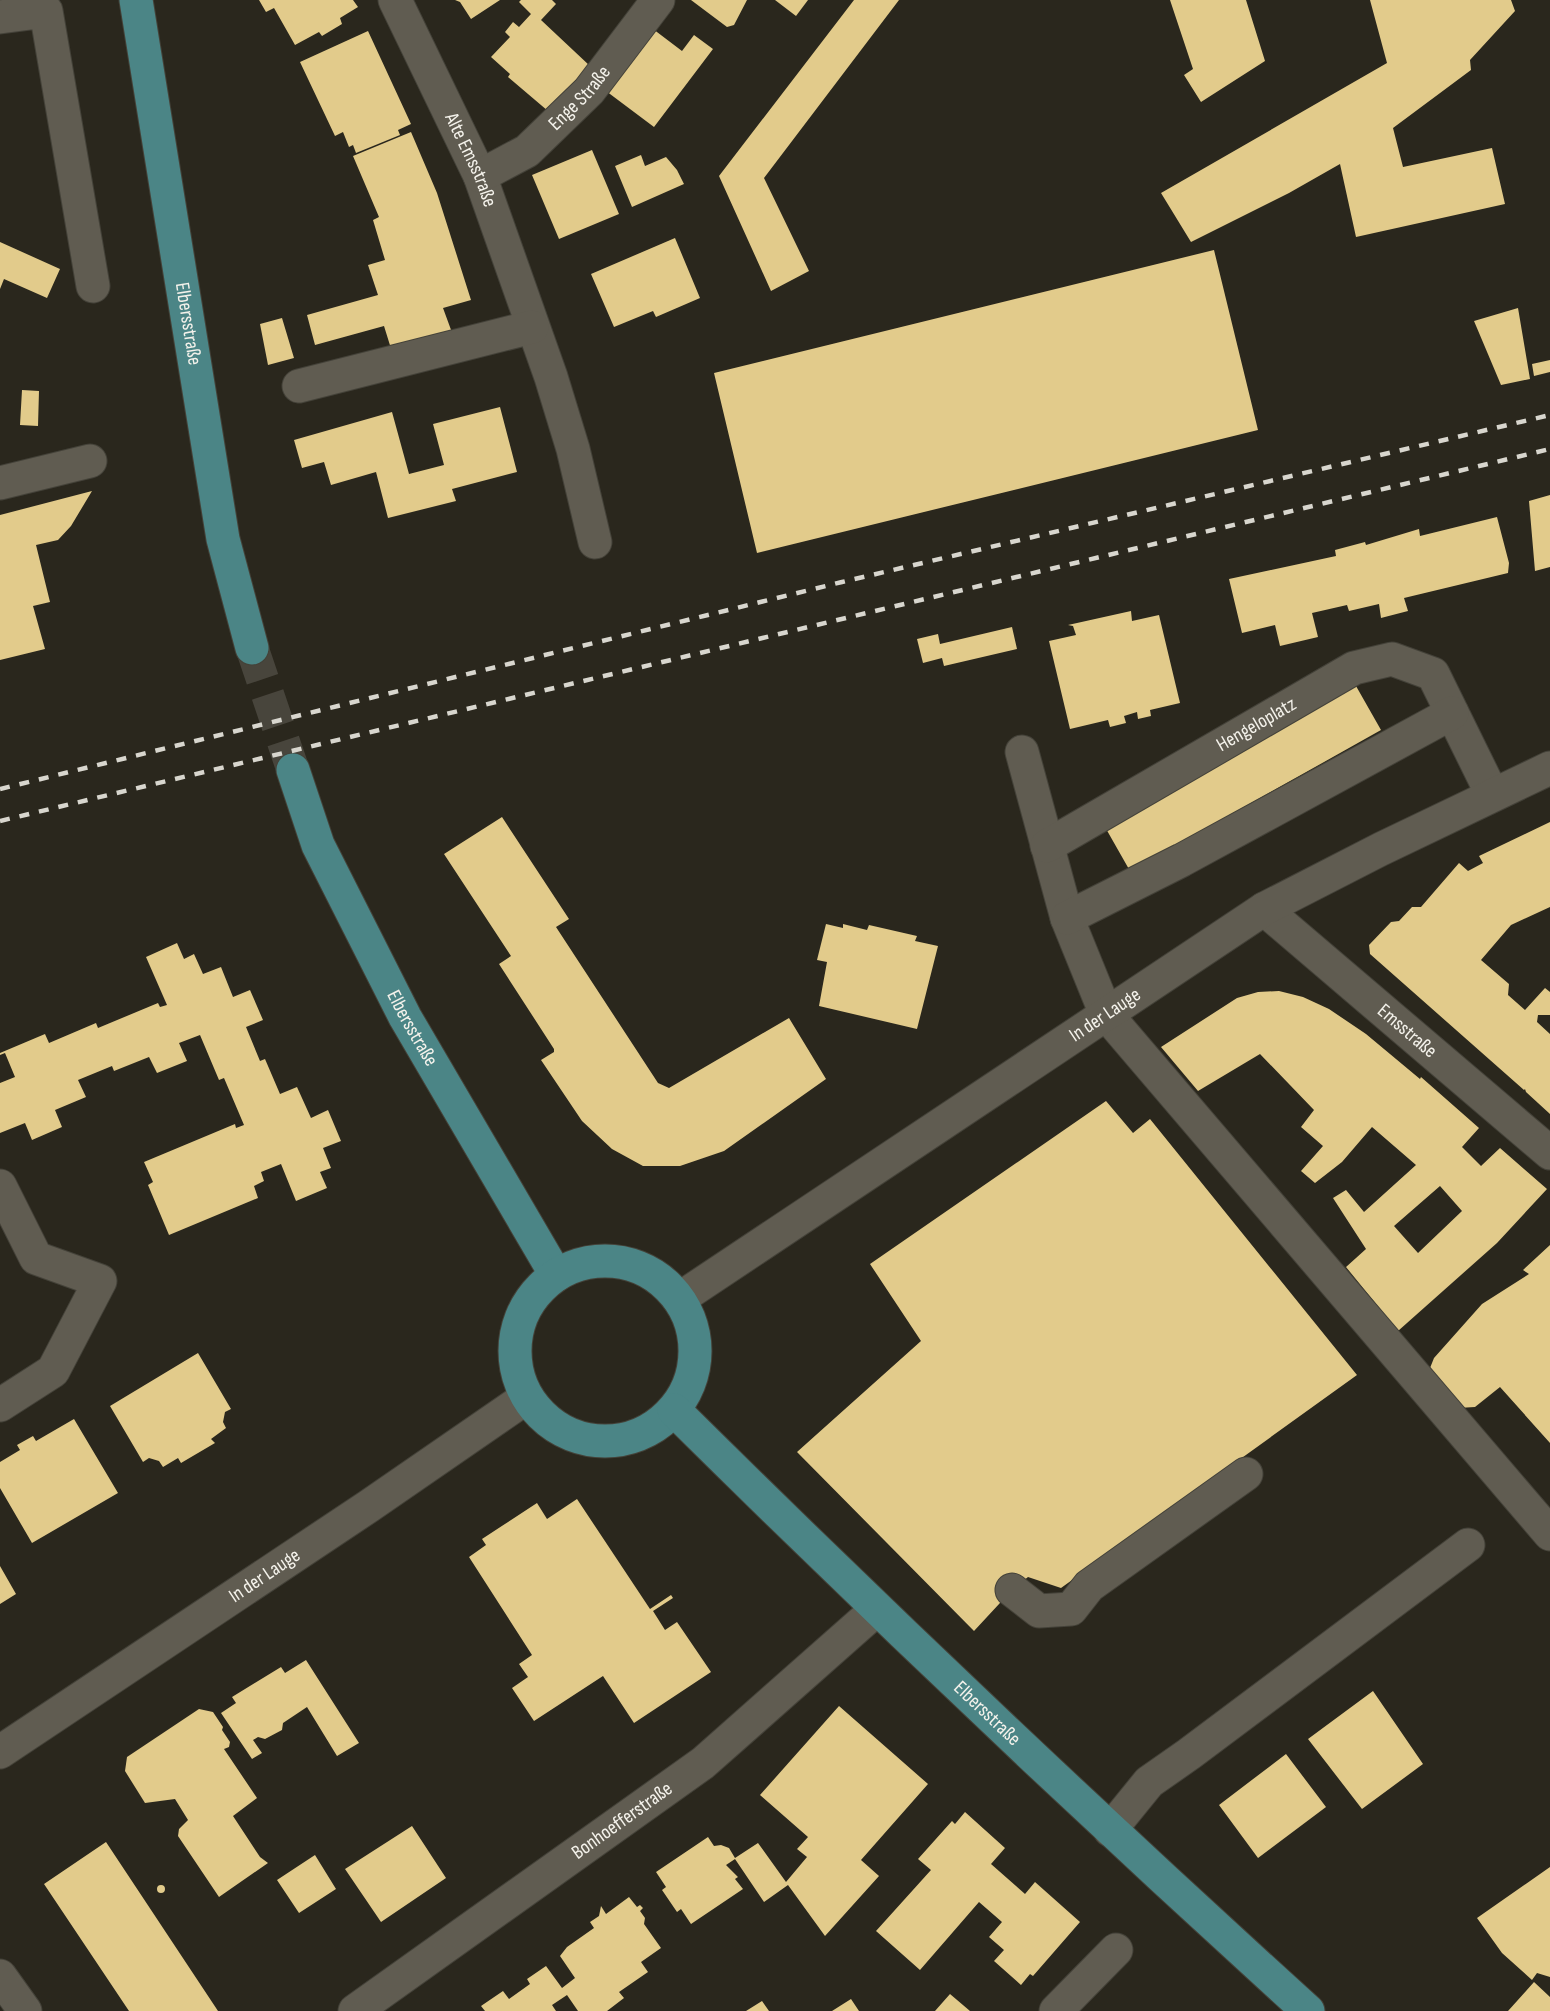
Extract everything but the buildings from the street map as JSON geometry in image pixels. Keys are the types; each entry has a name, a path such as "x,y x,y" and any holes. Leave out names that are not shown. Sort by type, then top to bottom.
{"main road":[{"name":"Elbersstraße","path":"136,0 223,539 252,648"},
{"name":"Elbersstraße","path":"293,770 318,845 405,1017 556,1275"},
{"path":"599,1261 622,1262 644,1269 663,1282 679,1299 692,1326 695,1355 689,1384 674,1410 656,1426 633,1437 609,1442 585,1440 562,1431 542,1416 527,1397 517,1371 515,1344 522,1317 536,1294 556,1275 577,1266 599,1261"},
{"name":"Elbersstraße","path":"674,1410 876,1610 1110,1830 1308,2011"}],"street":[{"name":"Alte Emsstraße","path":"395,0 480,176 551,377 573,448 595,542"},
{"name":"Enge Straße","path":"480,176 526,151 589,91 658,0"},
{"path":"0,17 46,11 93,286"},
{"path":"299,386 532,327"},
{"path":"0,483 90,461"},
{"name":"Hengeloplatz","path":"1047,846 1354,668 1392,658 1434,674 1492,794"},
{"path":"1067,918 1182,860 1452,713"},
{"path":"1022,752 1067,918 1106,1014 1550,1534"},
{"name":"In der Lauge","path":"679,1299 1264,909 1492,794 1550,768"},
{"name":"Emsstraße","path":"1264,909 1550,1153"},
{"path":"0,1186 36,1258 100,1281 53,1371 0,1405"},
{"name":"In der Lauge","path":"0,1752 369,1506 527,1397"},
{"path":"1012,1590 1039,1611 1071,1609 1089,1586 1246,1474"},
{"path":"1110,1830 1149,1782 1190,1754 1468,1545"},
{"name":"Bonhoefferstraße","path":"355,2011 703,1763 876,1610"},
{"path":"1056,2011 1116,1950"},
{"path":"0,1976 25,2011"}],"tunnel":[{"path":"252,648 293,770"}],"railway":[{"path":"0,789 842,582 1550,415"},
{"path":"0,821 1550,449"}]}
